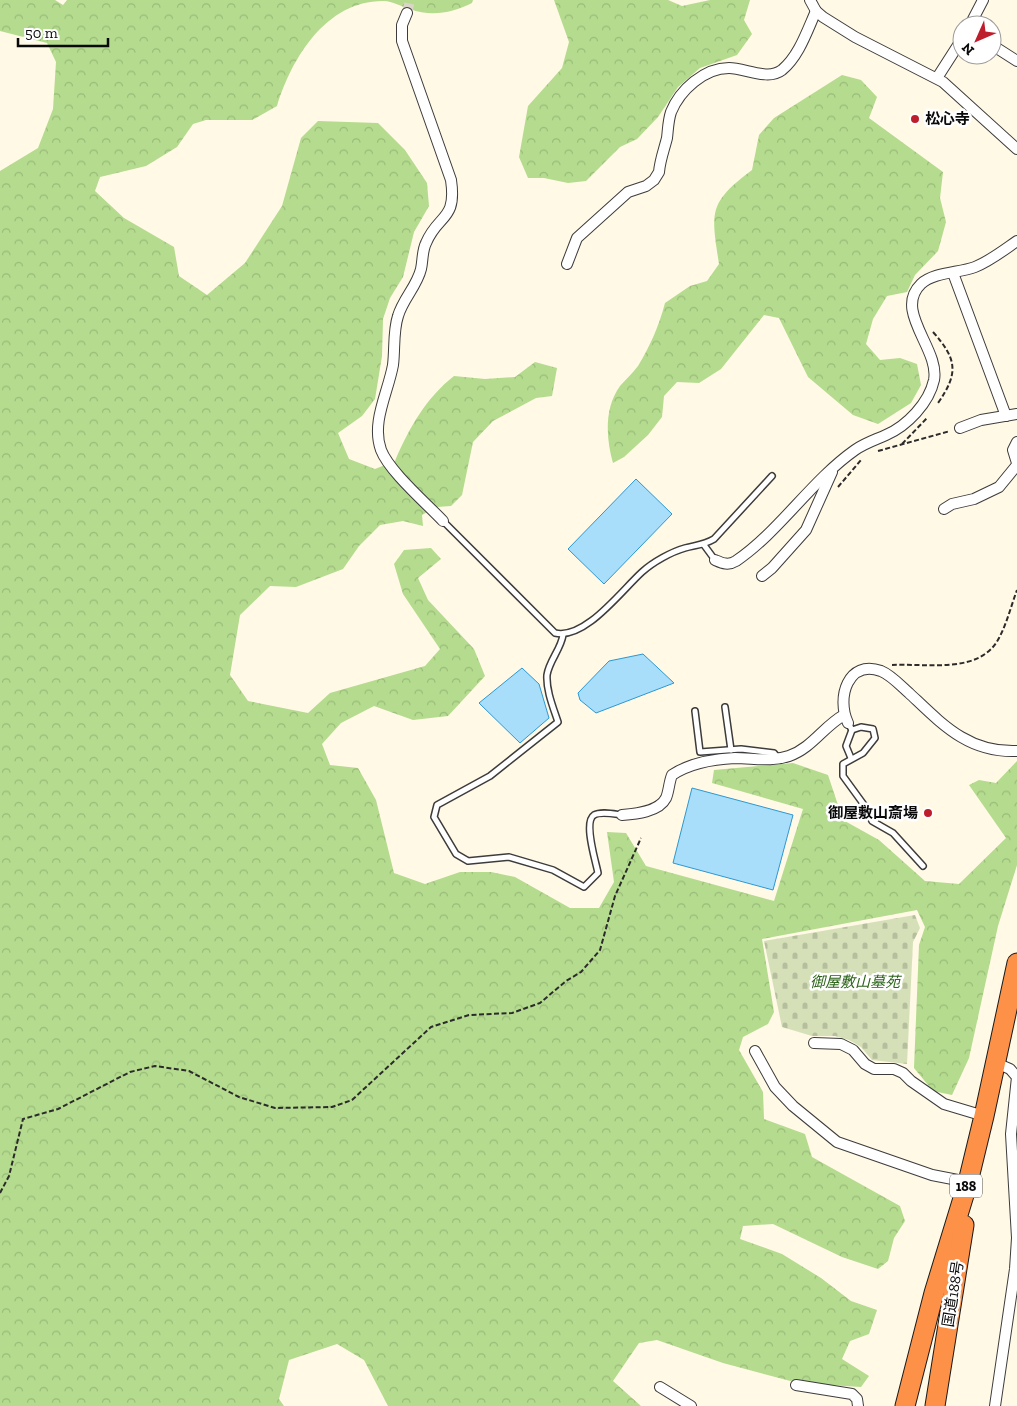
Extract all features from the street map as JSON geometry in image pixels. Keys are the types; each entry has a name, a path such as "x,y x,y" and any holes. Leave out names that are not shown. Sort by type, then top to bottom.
{"highway":[{"name":"国道188号","path":"897,1406 968,1182 1017,963"},
{"name":"国道188号","path":"935,1406 962,1243 968,1182"},
{"name":"国道188号","path":"906,1406 934,1293"}],"street":[{"path":"810,0 816,11 855,37 896,60 937,78 1017,149"},
{"path":"975,15 983,0"},
{"path":"567,264 577,238 628,192 654,180 659,172 672,111 682,94 695,81 711,72 729,68 775,74 782,70 806,36 816,11"},
{"path":"407,12 402,25 403,48 451,180 454,197 447,216 430,234 424,247 418,279 402,305 397,318 392,365 380,414 378,434 381,450 389,464 443,521"},
{"path":"1002,51 1017,61"},
{"path":"937,78 952,55"},
{"path":"715,560 726,564 735,562 770,531 835,466 862,446 900,427 927,398 934,378 932,354 916,324 913,311 914,295 922,283 976,266 1017,241"},
{"path":"953,273 1006,416"},
{"path":"960,428 981,420 1017,414"},
{"path":"944,509 952,504 974,499 999,487 1017,464 1013,450 1017,442"},
{"path":"762,576 772,568 806,530 835,466"},
{"path":"622,815 652,809 660,804 666,798 672,775 682,769 707,761 734,758 778,758 804,750 834,721 848,722 843,694 848,681 860,671 872,669 883,672 963,740 986,748 1017,751"},
{"path":"814,1043 841,1044 853,1050 866,1064 874,1069 894,1069 903,1072 911,1081 944,1104 984,1116"},
{"path":"755,1051 775,1087 792,1106 837,1142 932,1175 968,1182"},
{"path":"995,1406 1015,1269 1017,1238 1011,1134 1017,1077 1010,1069 996,1063"},
{"path":"796,1385 852,1394 857,1399 858,1406"},
{"path":"660,1386 691,1406"}],"lane":[{"path":"443,521 504,585 555,633 563,635 578,631 605,609 644,570 676,551 704,545 714,539 772,476"},
{"path":"704,545 715,560"},
{"path":"563,635 562,644 547,674 548,688 558,722 490,776 438,805 434,817 456,854 468,861 508,857 553,870 584,886 598,873 589,829 590,820 594,815 601,813 622,815"},
{"path":"725,707 730,750"},
{"path":"695,711 700,752 730,750 774,753 778,758"},
{"path":"851,758 846,746 848,722 873,729 876,738 863,753 843,764 842,776 867,809 872,821 893,833 923,866"}],"path":[{"path":"873,452 960,428"},
{"path":"836,490 867,456"},
{"path":"883,672 890,665 933,666 983,657 999,639 1017,590"},
{"path":"0,1193 9,1176 23,1119 58,1109 130,1072 155,1066 189,1071 239,1097 275,1108 332,1107 352,1100 359,1095 431,1027 469,1015 512,1013 540,1003 566,980 581,972 600,950 615,896 641,838"}],"green space":[{"path":"0,0 55,0 63,5 67,0 473,0 472,3 441,13 426,13 384,1 364,3 345,10 329,21 302,51 292,69 277,106 252,120 206,120 193,124 177,147 146,166 100,177 95,191 124,218 174,247 179,276 207,295 245,263 282,206 301,138 318,121 378,123 405,150 427,183 429,206 414,232 403,277 390,298 383,319 382,356 375,399 362,416 338,433 349,459 375,469 395,461 419,414 435,394 454,376 485,379 515,377 535,362 557,368 552,396 536,398 493,421 473,442 462,495 451,506 436,507 422,515 423,526 403,521 380,525 359,546 343,569 296,587 270,586 240,615 230,675 248,701 308,713 330,693 425,666 440,649 403,594 394,564 404,550 431,548 441,559 418,578 428,600 474,649 485,676 448,716 413,720 374,706 341,723 322,744 330,765 358,768 376,800 394,873 425,884 460,872 491,872 515,877 570,908 599,908 614,882 607,832 626,833 646,866 774,901 803,809 712,783 714,770 793,763 828,775 843,820 879,840 925,881 959,884 1006,838 969,785 979,780 996,783 1017,761 1017,865 998,926 969,1058 952,1095 933,1091 914,1068 919,945 925,927 917,910 762,939 774,1012 768,1024 743,1037 739,1050 763,1092 764,1119 805,1134 812,1157 900,1206 905,1221 894,1238 888,1261 878,1269 842,1257 773,1224 743,1226 740,1239 782,1254 821,1278 851,1301 877,1310 869,1334 850,1341 842,1359 869,1376 861,1387 798,1383 723,1363 657,1340 639,1343 613,1381 641,1406 388,1406 364,1360 337,1344 289,1360 279,1399 284,1406 0,1406 0,171 38,148 53,109 56,62 47,43 0,31"},
{"path":"554,0 668,0 682,6 710,0 750,0 744,20 752,34 737,55 700,68 678,87 658,117 637,139 620,147 586,181 568,183 544,178 528,178 519,157 528,106 562,68 569,42"},
{"path":"842,75 861,80 877,97 869,118 943,172 940,198 946,222 938,251 915,275 907,292 887,296 873,319 866,344 880,360 900,358 917,364 921,385 911,403 878,424 853,415 808,377 779,318 764,315 721,369 699,383 677,382 664,396 662,417 648,435 624,457 613,463 608,434 611,404 620,386 636,369 642,358 657,328 665,303 690,286 707,281 719,264 714,220 720,201 727,191 752,170 759,135 774,118"},
{"name":"御屋敷山墓苑","path":"915,915 920,928 913,942 907,1064 872,1060 861,1047 849,1040 835,1036 812,1036 782,1027 764,941"}],"water":[{"path":"636,479 672,514 604,584 568,549"},
{"path":"643,654 674,683 596,713 580,700 578,693 609,661"},
{"path":"522,668 539,684 549,718 520,743 479,703"},
{"path":"692,788 793,815 773,890 673,863"}],"tunnel":[{"path":"407,13 410,0"}],"place":[{"name":"松心寺","path":"915,119"},
{"name":"御屋敷山斎場","path":"928,813"}]}
